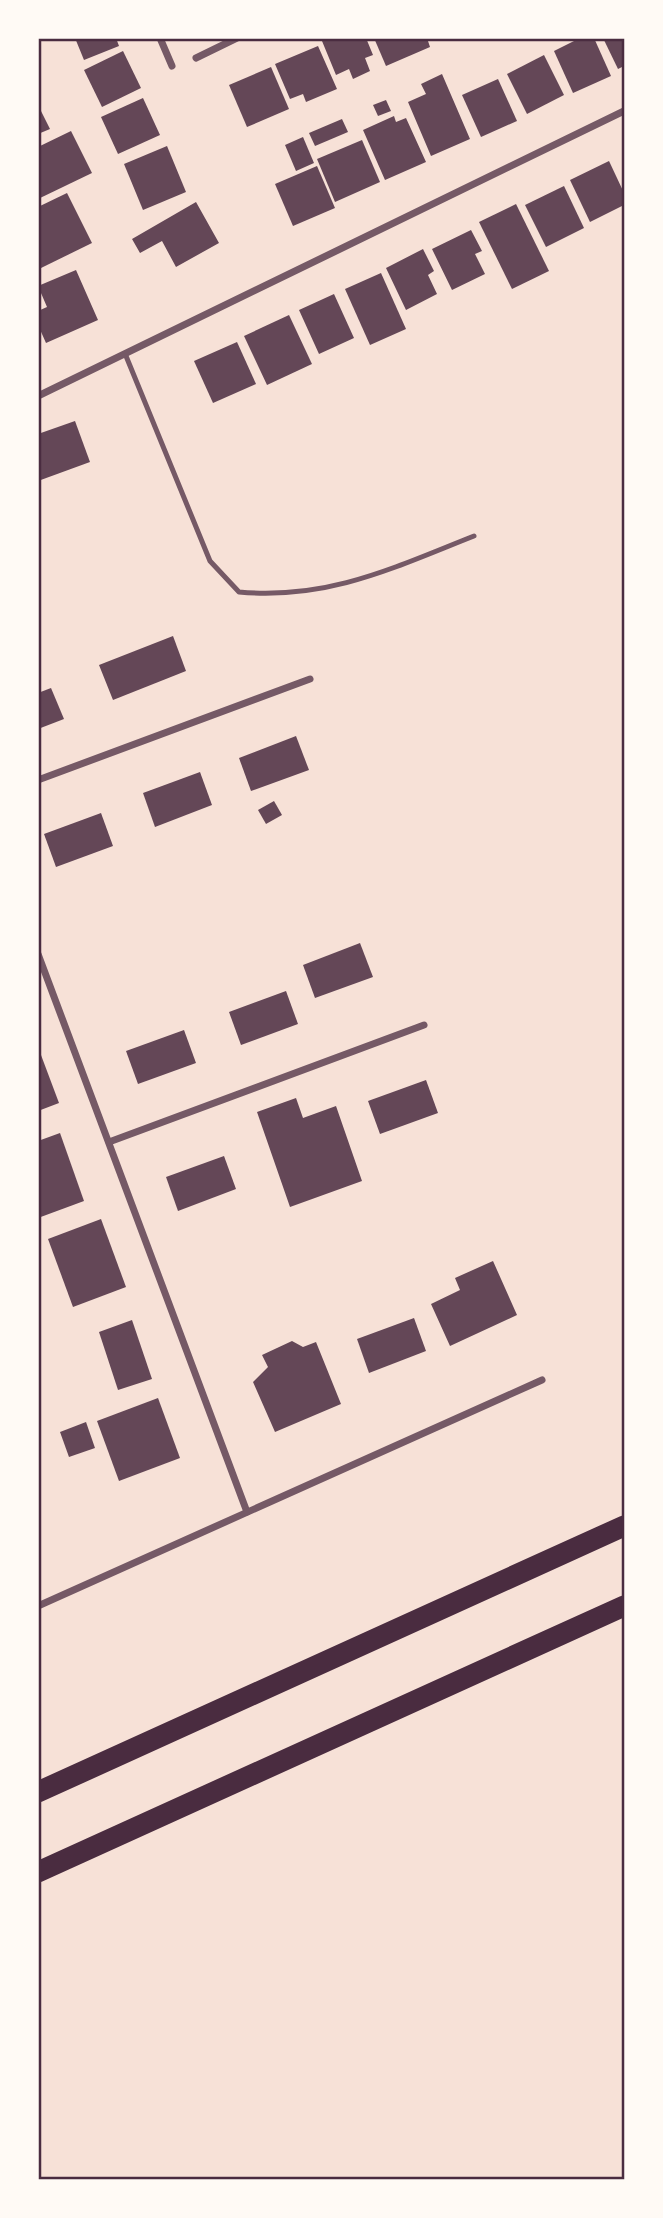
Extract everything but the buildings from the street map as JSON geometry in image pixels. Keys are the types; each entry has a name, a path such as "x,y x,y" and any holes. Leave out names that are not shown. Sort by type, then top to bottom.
{"highway":[{"path":"38,1792 625,1526"},
{"path":"38,1872 625,1606"}],"street":[{"path":"160,38 172,66"},
{"path":"195,58 237,38"},
{"path":"38,396 126,356 625,111"},
{"path":"38,780 310,679"},
{"path":"38,954 247,1512"},
{"path":"109,1142 424,1025"},
{"path":"38,1606 542,1380"}],"lane":[{"path":"126,356 210,561 239,592 279,596 359,582 474,537"}]}
